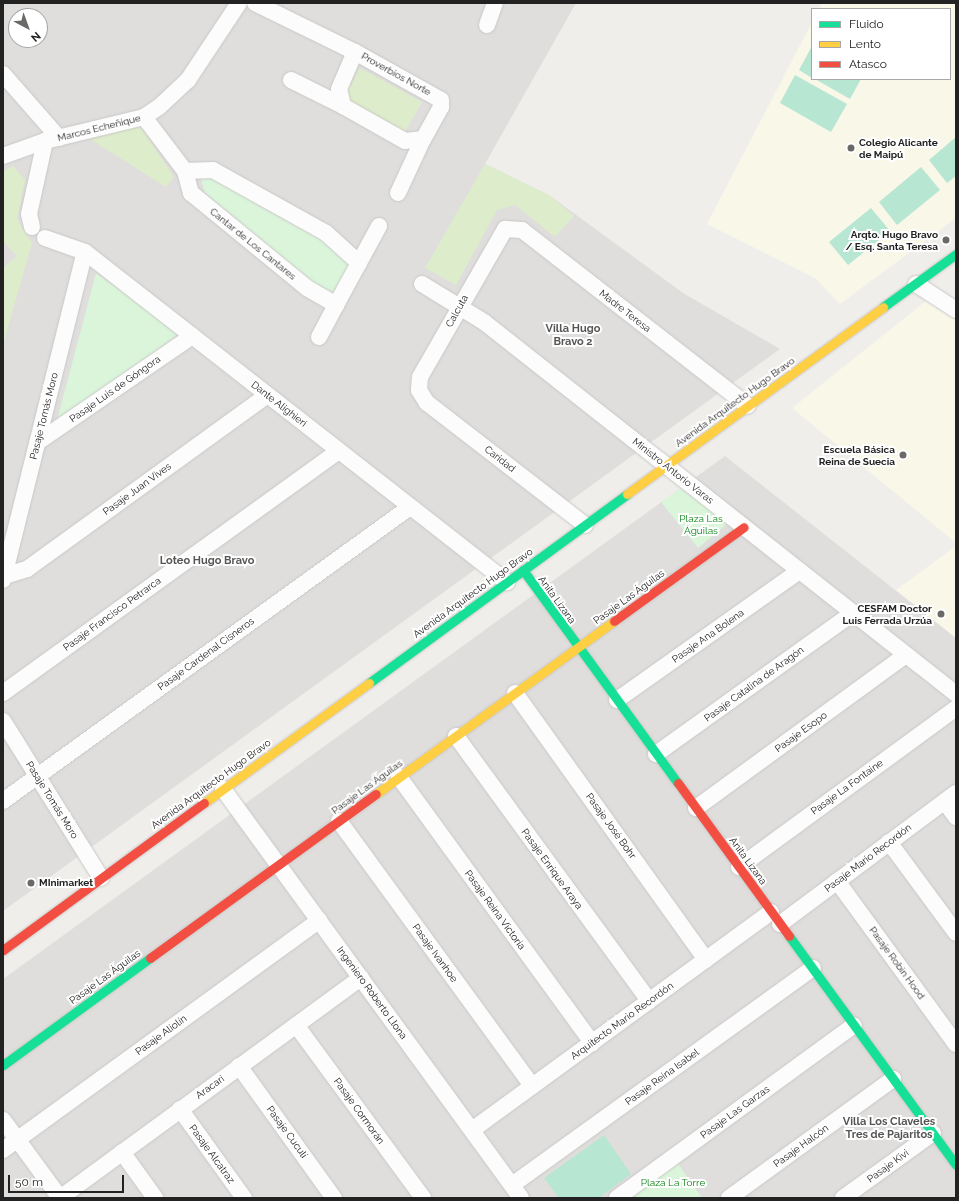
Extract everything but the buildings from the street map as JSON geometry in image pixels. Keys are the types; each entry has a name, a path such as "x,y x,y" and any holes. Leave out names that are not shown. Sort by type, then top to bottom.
{"street":[{"name":"Proverbios Norte","path":"255,3 355,52 440,100 441,107 398,193"},
{"path":"487,25 496,3"},
{"name":"Marcos Echeñique","path":"3,156 52,140 144,117 188,80 238,4"},
{"name":"Proverbios Norte","path":"343,106 339,89 355,52"},
{"path":"3,74 52,140 28,214 32,227"},
{"path":"291,80 343,106 405,141 424,139"},
{"name":"Cantar de Los Cantares","path":"144,117 184,171 191,193 307,288 336,305"},
{"path":"184,171 212,170 326,233 359,263"},
{"path":"319,337 379,226"},
{"name":"Madre Teresa","path":"500,234 510,227 522,230 748,406"},
{"name":"Calcuta","path":"419,390 420,377 500,234"},
{"name":"Dante Alighieri","path":"45,238 85,252 507,582"},
{"name":"Pasaje Tomás Moro","path":"4,578 85,252"},
{"name":"Avenida Arquitecto Hugo Bravo","path":"3,950 956,254"},
{"name":"Ministro Antorio Varas","path":"422,284 460,306 956,694"},
{"path":"916,284 956,310"},
{"name":"Pasaje Luis de Góngora","path":"38,442 192,336"},
{"name":"Caridad","path":"419,390 427,403 585,525"},
{"name":"Pasaje Juan Vives","path":"4,578 27,569 266,395"},
{"name":"Pasaje Francisco Petrarca","path":"3,693 338,451"},
{"name":"Pasaje Cardenal Cisneros","path":"3,801 410,507"},
{"name":"Pasaje Las Águilas","path":"3,1065 744,527"},
{"name":"Anita Lizana","path":"523,570 956,1165"},
{"name":"Pasaje Ana Bolena","path":"617,700 799,571"},
{"name":"Pasaje Catalina de Aragón","path":"656,754 853,613"},
{"name":"Pasaje Esopo","path":"696,808 906,655"},
{"name":"Pasaje José Bohr","path":"515,693 706,960"},
{"name":"Pasaje La Fontaine","path":"739,867 956,708"},
{"name":"Pasaje Tomás Moro","path":"3,721 101,878"},
{"name":"Pasaje Enrique Araya","path":"456,736 649,1001"},
{"name":"Pasaje Reina Victoria","path":"399,777 592,1043"},
{"name":"Ingeniero Roberto Llona","path":"223,789 516,1192"},
{"path":"950,797 956,817"},
{"name":"Pasaje Mario Recordón","path":"776,918 837,881 950,797"},
{"name":"Pasaje Ivanhoe","path":"339,821 532,1086"},
{"path":"889,842 956,933"},
{"name":"Pasaje Robin Hood","path":"837,881 956,1044"},
{"name":"Arquitecto Mario Recordón","path":"472,1130 706,960 776,918"},
{"name":"Pasaje Aliolín","path":"3,1150 319,920"},
{"name":"Pasaje Reina Isabel","path":"516,1192 813,968"},
{"name":"Aracari","path":"55,1196 122,1152 361,978"},
{"name":"Pasaje Cormorán","path":"296,1025 422,1198"},
{"name":"Pasaje Las Garzas","path":"617,1198 854,1025"},
{"name":"Pasaje Cuculí","path":"239,1066 334,1198"},
{"name":"Pasaje Halcón","path":"729,1198 893,1079"},
{"name":"Pasaje Alcatraz","path":"180,1109 244,1198"},
{"path":"3,1120 55,1196"},
{"name":"Pasaje Kivi","path":"843,1198 933,1133"},
{"path":"122,1152 155,1198"}],"shaded area":[{"path":"3,3 576,3 485,164 549,195 683,293 780,349 3,911"},
{"name":"Colegio Alicante de Maipú","path":"822,3 956,3 956,218 840,304 815,278 707,224 811,24 811,80 951,80 951,8 820,8"},
{"name":"Escuela Básica Reina de Suecia","path":"926,301 956,320 956,543 792,408"},
{"path":"725,456 956,638 956,1198 3,1198 3,979"},
{"name":"CESFAM Doctor Luis Ferrada Urzúa","path":"956,546 956,638 896,590"}],"green space":[{"path":"811,48 811,77 799,70"},
{"path":"360,68 422,102 405,132 343,99"},
{"path":"795,75 847,104 831,132 780,103"},
{"path":"817,80 860,80 850,99"},
{"path":"139,125 174,177 166,187 90,139"},
{"path":"956,137 956,176 947,183 929,160"},
{"path":"485,164 549,195 574,216 555,237 515,205 497,210 456,285 425,268"},
{"path":"13,166 25,180 17,219 32,243 3,345 3,268 17,256 3,241 3,172"},
{"path":"921,167 940,190 897,225 879,202"},
{"path":"213,176 321,237 350,263 334,293 312,283 205,193 201,179"},
{"path":"871,208 890,231 848,265 829,242"},
{"path":"96,273 180,333 56,424"},
{"name":"Plaza Las Águilas","path":"681,488 728,523 698,548 661,502"},
{"path":"604,1135 631,1174 599,1198 559,1198 544,1178"},
{"name":"Plaza La Torre","path":"676,1161 702,1198 624,1198"}],"traffic: fast":[{"path":"883,307 956,254"},
{"path":"369,683 627,494"},
{"path":"523,570 678,783"},
{"path":"789,936 956,1165"},
{"path":"3,1065 150,958"}],"traffic: slow":[{"path":"627,494 883,307"},
{"path":"376,794 614,621"},
{"path":"204,803 369,683"}],"traffic: jam":[{"path":"614,621 744,527"},
{"path":"678,783 789,936"},
{"path":"150,958 376,794"},
{"path":"3,950 204,803"}],"place":[{"name":"Colegio Alicante de Maipú","path":"851,148"},
{"name":"Arqto. Hugo Bravo / Esq. Santa Teresa","path":"946,240"},
{"name":"Escuela Básica Reina de Suecia","path":"903,455"},
{"name":"CESFAM Doctor Luis Ferrada Urzúa","path":"941,614"},
{"name":"MInimarket","path":"31,883"}],"district":[{"name":"Villa Hugo Bravo 2","path":"573,336"},
{"name":"Loteo Hugo Bravo","path":"207,561"},
{"name":"Villa Los Claveles Tres de Pajaritos","path":"889,1129"}]}
